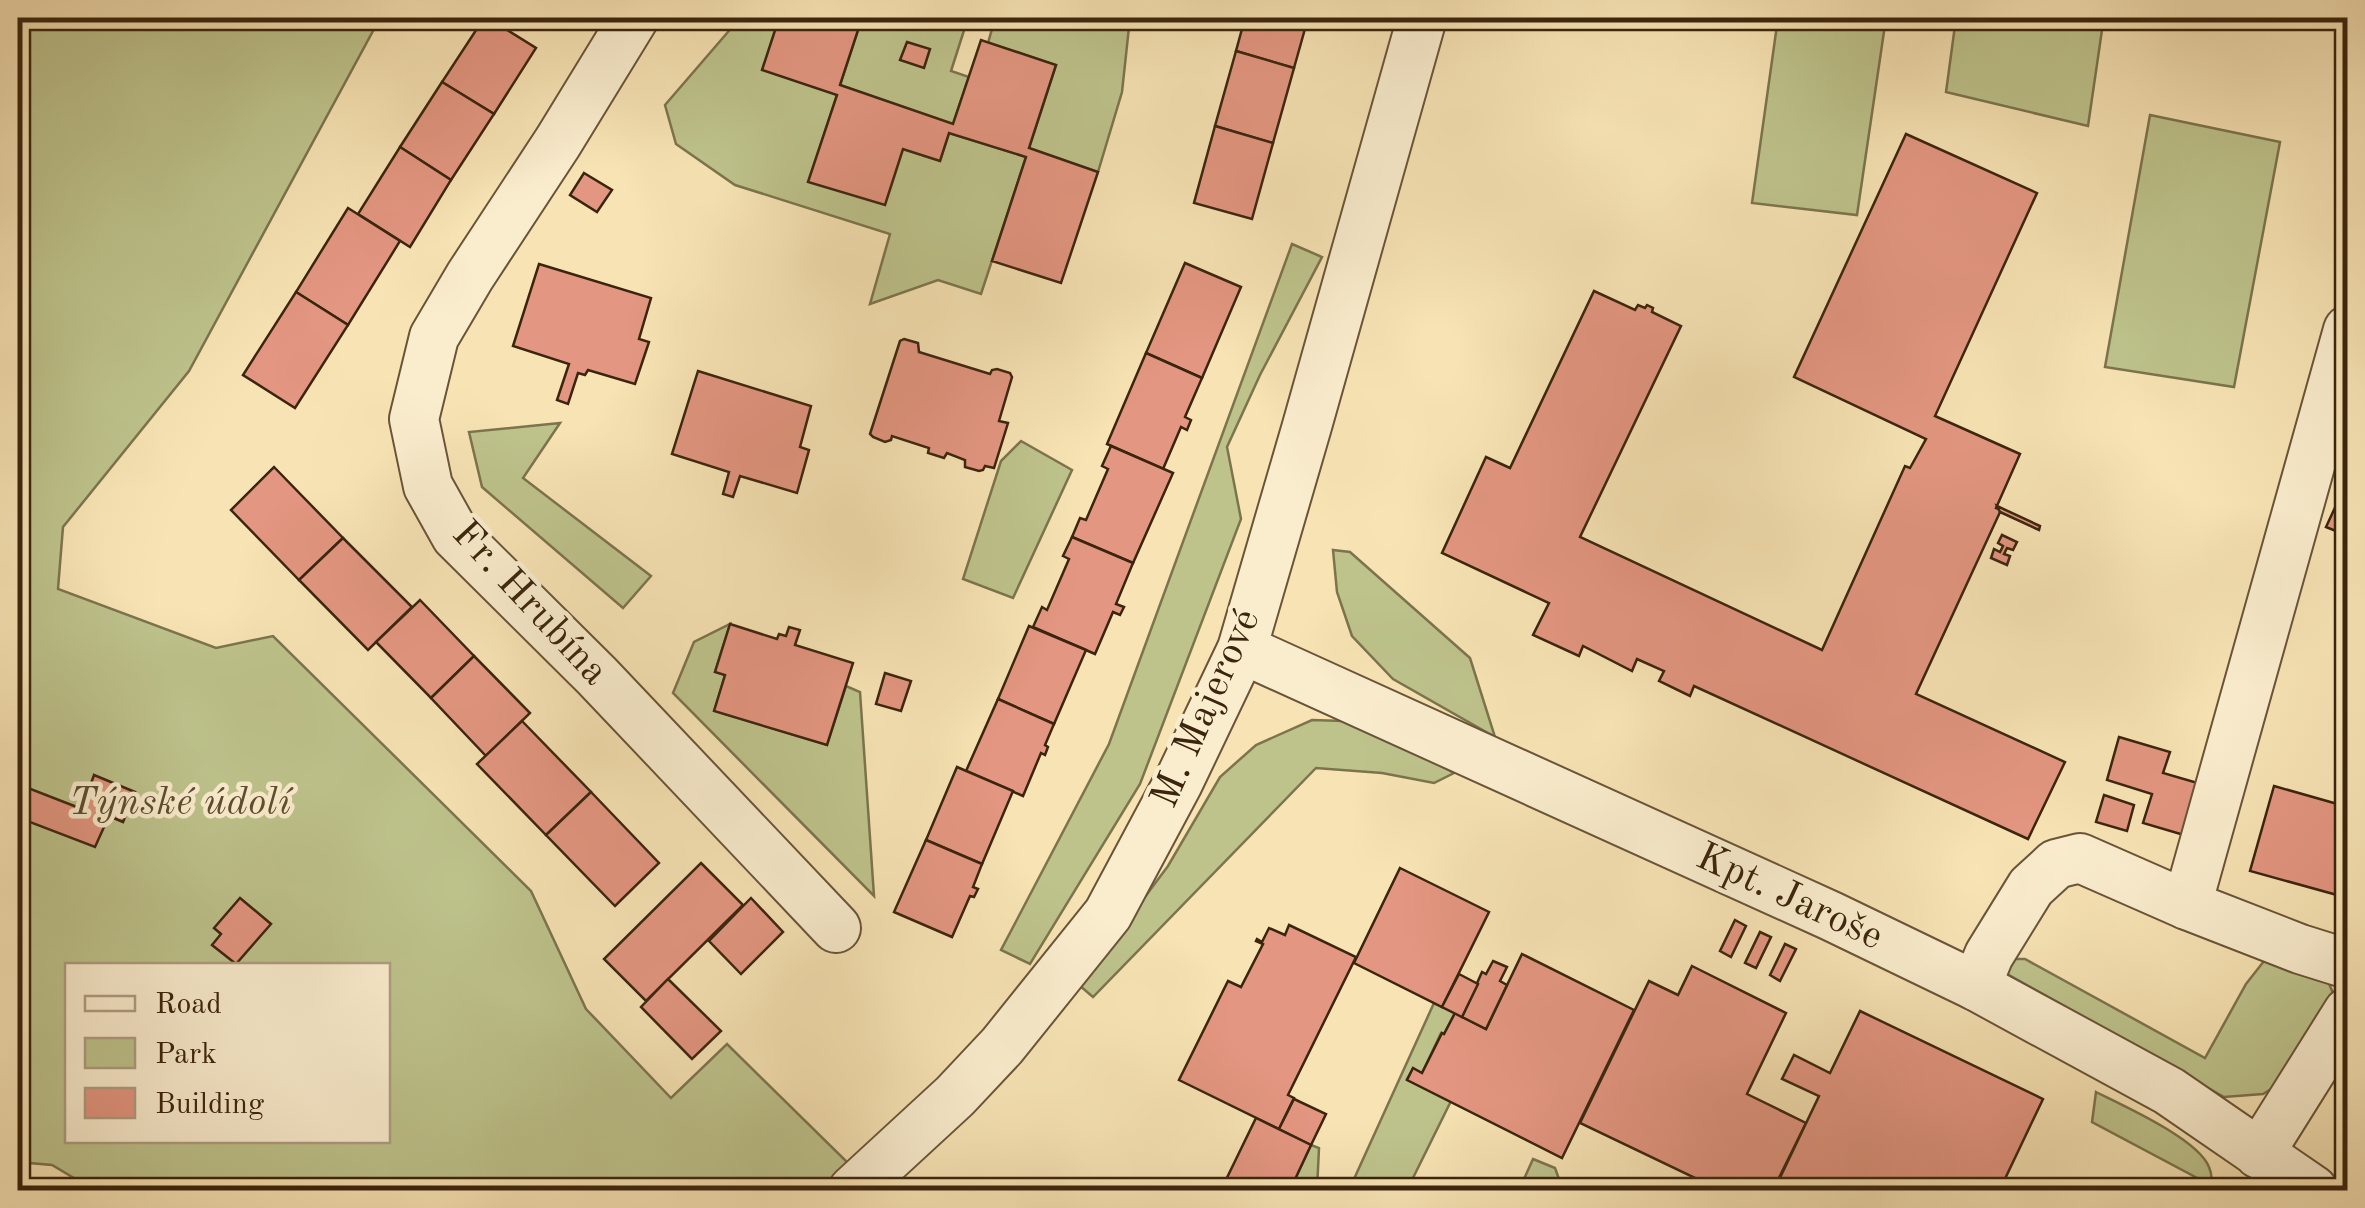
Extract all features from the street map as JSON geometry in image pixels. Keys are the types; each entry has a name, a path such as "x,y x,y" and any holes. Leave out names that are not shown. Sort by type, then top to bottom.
{"street":[{"name":"Fr. Hrubína","path":"634,18 434,337 414,419 428,486 456,536 597,676 836,928"},
{"name":"M. Majerové","path":"852,1190 955,1096 1002,1046 1108,914 1178,782 1242,649 1422,18"},
{"path":"2188,905 2348,330"},
{"name":"Kpt. Jaroše","path":"1242,649 1831,916 1976,986 2169,1091 2313,1190"},
{"path":"1976,986 1989,954 2031,887 2056,864 2080,858 2300,950 2348,964"},
{"path":"2259,1154 2348,1012"}],"green space":[{"name":"Týnské údolí","path":"18,18 380,18 189,371 63,527 58,589 216,648 273,636 531,891 586,1009 671,1098 727,1044 853,1168 868,1154 904,1190 94,1190 52,1165 18,1162"},
{"path":"740,18 779,20 837,95 809,181 903,149 940,161 949,133 1026,157 981,294 938,280 870,304 890,234 735,185 676,144 665,105"},
{"path":"862,18 968,18 951,71 969,77 953,124 840,85"},
{"path":"981,18 1130,18 1122,92 1098,172 1029,148 1056,65 988,43 994,22"},
{"path":"1778,18 1886,18 1857,215 1752,203"},
{"path":"1956,18 2004,18 2102,30 2088,126 1946,92"},
{"path":"2150,115 2280,142 2234,387 2105,367"},
{"path":"1292,244 1322,257 1227,447 1241,519 1140,784 1030,964 1001,950 1109,744"},
{"path":"560,423 523,478 651,576 623,608 482,487 469,432"},
{"path":"1021,441 1072,470 1013,598 963,579 1001,461"},
{"path":"1333,550 1350,552 1470,658 1495,737 1393,679 1352,636 1337,592"},
{"path":"730,624 715,672 725,675 715,711 827,745 846,686 860,692 874,896 673,693 694,642"},
{"path":"1312,720 1343,721 1454,773 1434,783 1382,773 1316,768 1093,997 1079,985 1168,866 1220,777 1256,745"},
{"path":"2296,952 2321,965 2333,993 2329,1023 2289,1078 2263,1094 2224,1097 2000,970 2013,959 2025,959 2205,1058 2246,984 2264,961"},
{"path":"1434,1003 1455,1013 1422,1073 1413,1069 1407,1079 1451,1101 1407,1190 1349,1190"},
{"path":"2096,1092 2191,1145 2209,1167 2210,1190 2193,1190 2199,1179 2092,1122"},
{"path":"1311,1145 1319,1148 1317,1190 1290,1190"},
{"path":"1533,1159 1555,1168 1563,1190 1519,1190"}],"building":[{"path":"484,18 536,48 494,114 442,82"},
{"path":"779,18 862,18 840,85 953,124 981,40 1056,65 1029,148 1098,172 1061,283 992,261 1026,157 949,133 940,161 903,149 885,205 808,182 837,95 762,70"},
{"path":"1245,18 1308,18 1294,68 1236,51"},
{"path":"907,42 930,49 924,68 900,60"},
{"path":"1236,51 1294,68 1273,143 1215,126"},
{"path":"442,82 494,114 451,180 400,147"},
{"path":"1215,126 1273,143 1252,219 1194,203"},
{"path":"1906,134 2037,193 1935,416 2020,454 1996,508 2001,510 1916,694 2065,762 2028,839 1694,686 1690,696 1659,681 1664,671 1637,659 1632,671 1583,646 1579,656 1533,635 1549,603 1442,553 1486,457 1510,468 1594,291 1635,310 1638,305 1647,305 1653,308 1652,312 1681,326 1580,537 1822,650 1905,466 1910,468 1926,439 1794,377"},
{"path":"400,147 451,180 410,247 358,214"},
{"path":"584,173 612,190 597,212 570,195"},
{"path":"348,208 400,241 348,325 296,292"},
{"path":"1185,263 1241,287 1202,378 1146,353"},
{"path":"539,264 651,298 639,339 649,342 635,384 588,370 585,375 578,373 568,404 557,400 569,364 513,346"},
{"path":"296,292 348,325 295,408 243,375"},
{"path":"900,341 918,343 919,352 990,374 997,369 1010,373 999,421 1008,423 994,468 985,466 979,471 965,467 965,460 947,453 944,458 928,453 929,448 892,436 885,442 870,434"},
{"path":"1146,353 1202,378 1185,417 1191,420 1187,430 1181,427 1163,469 1107,444"},
{"path":"698,371 811,406 800,447 809,450 797,493 740,476 733,497 723,494 729,472 672,454"},
{"path":"1111,446 1173,473 1133,563 1072,537 1080,518 1086,520 1108,469 1102,466"},
{"path":"274,467 343,538 299,580 231,510"},
{"path":"2338,501 2347,505 2348,536 2326,527"},
{"path":"1997,506 2040,526 2039,530 2000,512"},
{"path":"2002,535 2017,542 2013,550 2007,548 2004,554 2010,556 2007,565 1991,558 1994,549 2000,552 2003,546 1998,543"},
{"path":"1072,537 1133,563 1116,604 1124,607 1120,615 1113,612 1095,654 1033,627 1042,607 1047,610 1069,559 1063,556"},
{"path":"343,538 412,607 368,650 299,580"},
{"path":"420,600 474,656 431,698 376,642"},
{"path":"730,624 777,639 779,634 786,636 789,627 800,630 795,645 853,663 827,745 714,711 725,675 715,672"},
{"path":"1029,626 1086,650 1054,724 998,699"},
{"path":"474,656 530,713 486,756 431,698"},
{"path":"885,673 911,681 901,711 876,704"},
{"path":"998,699 1054,724 1045,755 1041,753 1023,796 966,771"},
{"path":"522,721 591,792 546,835 477,764"},
{"path":"2119,737 2170,752 2163,773 2218,789 2184,835 2143,823 2152,794 2107,780"},
{"path":"957,767 1013,791 982,864 926,840"},
{"path":"94,775 135,792 123,822 109,816 95,847 25,820 18,839 18,784 82,809"},
{"path":"2274,786 2348,807 2348,898 2250,871"},
{"path":"591,792 659,863 615,906 546,835"},
{"path":"2104,795 2134,805 2127,831 2096,822"},
{"path":"926,840 982,864 973,887 978,889 974,897 970,896 952,937 894,912"},
{"path":"701,863 743,905 646,1001 604,959"},
{"path":"1400,868 1489,912 1442,1007 1354,963"},
{"path":"240,898 271,924 237,963 212,945 221,934 214,928"},
{"path":"751,898 783,932 741,974 709,941"},
{"path":"1735,920 1746,926 1731,957 1720,951"},
{"path":"1289,925 1356,957 1288,1095 1294,1098 1279,1129 1179,1080 1228,981 1241,987 1263,944 1257,939 1262,942 1269,928 1285,935"},
{"path":"1760,932 1771,937 1756,968 1745,963"},
{"path":"1785,944 1796,949 1780,981 1770,975"},
{"path":"1522,954 1634,1010 1562,1158 1407,1080 1413,1068 1422,1073 1455,1013 1486,1029"},
{"path":"1493,961 1507,967 1500,981 1507,985 1486,1029 1462,1017 1482,972 1486,974"},
{"path":"1692,966 1786,1013 1747,1094 1806,1123 1773,1190 1720,1190 1580,1123 1649,981 1678,995"},
{"path":"1459,974 1478,984 1462,1017 1442,1007"},
{"path":"668,979 721,1031 692,1059 641,1007"},
{"path":"1860,1011 2043,1099 2004,1181 2023,1190 1795,1190 1778,1182 1819,1096 1782,1079 1794,1055 1830,1073"},
{"path":"1294,1099 1326,1114 1311,1145 1279,1129"},
{"path":"1256,1118 1311,1145 1290,1190 1221,1190"}]}
